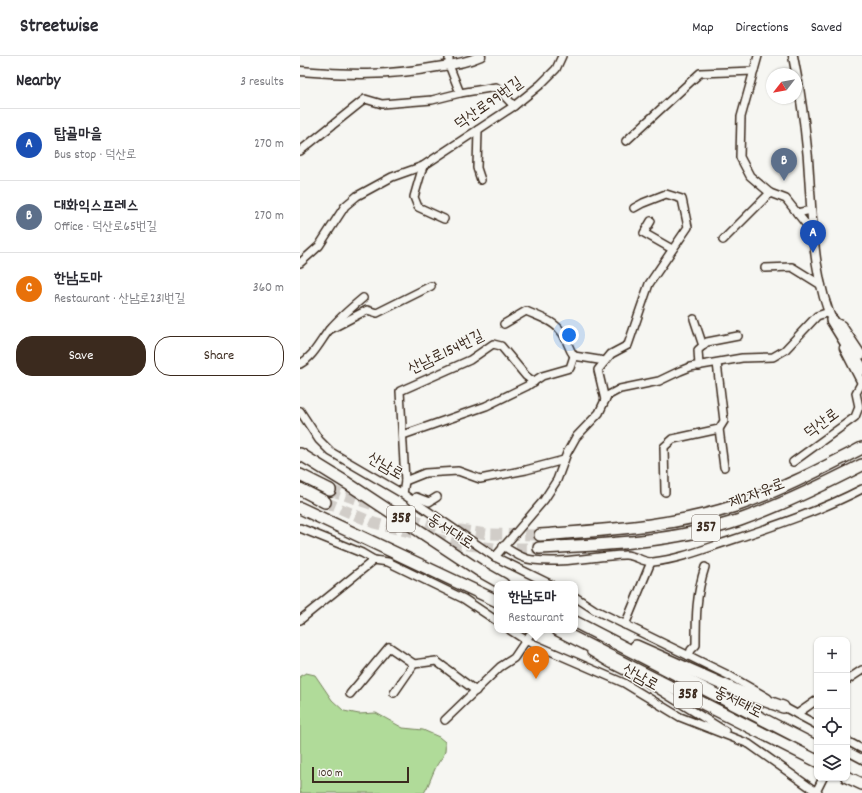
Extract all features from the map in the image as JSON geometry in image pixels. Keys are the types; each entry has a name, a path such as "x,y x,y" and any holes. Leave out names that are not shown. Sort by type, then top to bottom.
{"highway":[{"path":"830,316 862,368"},
{"name":"제2자유로","path":"540,535 614,529 673,521 735,506 794,481 862,448"},
{"name":"동서대로","path":"300,454 348,483 480,571 498,581"},
{"name":"제2자유로","path":"539,548 616,544 676,536 740,520 800,495 862,464"},
{"path":"300,475 330,490"},
{"path":"300,489 325,502"},
{"name":"358","path":"300,508 494,601"},
{"path":"578,619 740,692 783,707"},
{"name":"동서대로","path":"578,624 814,745"},
{"name":"동서대로","path":"564,633 814,760"},
{"path":"850,764 862,770"},
{"path":"850,778 862,784"}],"street":[{"path":"449,56 450,65 460,93"},
{"path":"300,71 357,76 402,74 450,65 481,56"},
{"name":"덕산로99번길","path":"300,263 319,246 345,206 357,196 392,178 423,166 514,106 540,85 556,69 562,56"},
{"path":"758,56 741,117 740,157 750,176 770,193 786,199 814,233"},
{"name":"덕산로","path":"793,56 803,118 811,210 821,285 830,316 862,383 856,393 860,407 855,417 793,462"},
{"path":"626,141 700,73 754,72"},
{"path":"300,151 365,99 382,104 432,100 460,93 496,87 514,106"},
{"path":"478,130 478,168 481,180"},
{"path":"423,166 414,197 418,208 444,219"},
{"path":"723,240 770,193"},
{"path":"605,400 598,370 611,354 628,345 649,284 688,227 682,199 666,194 634,208"},
{"path":"797,213 811,210"},
{"path":"651,221 644,233 672,249"},
{"path":"765,268 792,267 821,285"},
{"path":"328,330 367,310 377,313 431,286"},
{"path":"300,364 315,350 328,330 343,314 363,298"},
{"path":"504,324 526,311 554,323 563,334 568,347 574,356 605,361"},
{"path":"495,557 544,500 557,480 564,460 576,437 599,413 607,396 620,389 659,381 680,371 699,366 742,358 774,357 784,350 817,316 830,316 842,325 862,355"},
{"path":"694,319 703,346"},
{"path":"699,366 698,350 706,342 738,336"},
{"name":"산남로154번길","path":"403,494 405,481 400,391 470,360 493,344 501,346 526,376 534,382"},
{"path":"402,435 486,406 534,382 542,376 570,368 574,356"},
{"path":"717,363 724,421 719,429 724,467"},
{"name":"산남로","path":"300,411 319,440 331,452 403,494 495,557 544,581"},
{"path":"665,492 664,447 673,439 719,429"},
{"path":"405,481 425,473 458,471 480,479 526,470 564,460"},
{"path":"503,546 523,557 533,560 589,559 626,554 651,562 705,550 832,503 862,489"},
{"path":"412,501 416,497 429,502 437,496"},
{"path":"300,528 362,553 374,560 388,562 464,599 494,619"},
{"path":"300,620 370,566 374,560"},
{"path":"625,625 651,562"},
{"path":"689,656 691,650 696,645 696,608 699,586 706,566"},
{"path":"578,598 596,610 625,625 730,676 814,723"},
{"name":"산남로","path":"515,633 527,641 624,683 680,718 749,744 818,790"},
{"path":"445,720 500,667 514,658 531,633"},
{"path":"563,633 609,663 645,682 713,724 749,744"},
{"path":"350,694 389,647 414,664 436,661 476,691"},
{"path":"394,693 414,664"},
{"path":"850,678 862,670"},
{"path":"797,714 814,702"},
{"path":"850,743 862,749"}],"green space":[{"path":"306,673 315,675 332,700 344,711 359,714 376,713 403,728 423,730 439,737 445,742 444,754 437,765 424,793 300,793 300,676"}],"tunnel":[{"path":"330,490 379,507"},
{"path":"325,502 374,523 452,543 495,548 539,548"},
{"path":"395,513 434,526 487,534 540,535"}],"place":[{"name":"대화익스프레스","path":"784,181"},
{"name":"탑골마을","path":"813,253"},
{"name":"한남도마","path":"536,679"}]}
